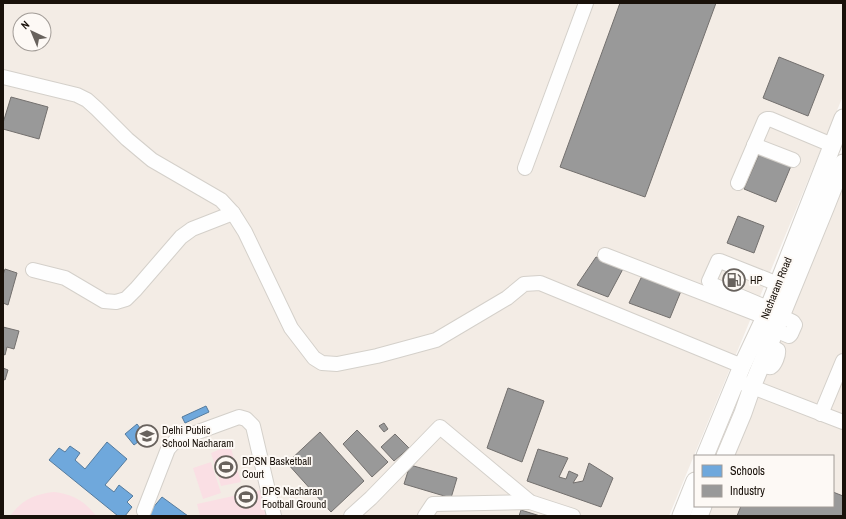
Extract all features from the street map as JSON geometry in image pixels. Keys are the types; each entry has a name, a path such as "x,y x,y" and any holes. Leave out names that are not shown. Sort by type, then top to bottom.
{"main road":[{"name":"Nacharam Road","path":"725,455 743,414 761,364 772,323 778,284 843,118"},
{"name":"Nacharam Road","path":"705,455 739,373 772,323 826,206 843,163"},
{"path":"681,516 694,484"}],"street":[{"path":"525,168 586,3"},
{"path":"3,77 77,95 87,100 152,160 221,200 233,213 245,232 291,328 314,358 322,363 337,364 377,356 436,340 507,298 524,284 540,283 739,373 752,387 843,422"},
{"path":"738,183 767,118 832,145"},
{"path":"754,145 793,160"},
{"path":"33,270 65,278 104,301 116,302 126,299 131,294 181,237 192,229 233,213"},
{"path":"605,255 772,323"},
{"path":"772,323 709,281 718,261 720,260 778,284"},
{"path":"821,414 843,361"},
{"path":"144,511 168,448 176,440 239,417 246,419 253,426 274,516"},
{"path":"351,516 371,498 440,427 530,502"},
{"path":"425,516 433,504 530,502 573,516"}],"shaded area":[{"path":"3,3 843,3 843,96 669,516 3,516"},
{"path":"843,177 843,516 708,516 712,507 834,507 834,455 732,455"},
{"name":"DPSN Basketball Court","path":"230,445 241,482 221,486 211,453"},
{"path":"211,462 221,493 203,499 193,468"},
{"name":"DPS Nacharan Football Ground","path":"261,490 267,516 200,516 197,504"},
{"path":"54,492 67,494 78,499 83,502 96,516 10,516 19,506 34,496"}],"building: Schools":[{"path":"206,406 209,412 185,423 182,417"},
{"path":"137,424 146,436 134,445 125,434"},
{"path":"107,442 127,459 105,485 114,492 119,485 133,496 127,502 132,507 125,516 118,516 49,460 59,448 65,452 70,446 80,453 75,460 85,469"},
{"path":"162,497 188,516 146,516"}],"building: Industry":[{"path":"620,3 716,3 645,197 560,167"},
{"path":"779,57 824,75 808,116 763,98"},
{"path":"11,97 48,107 39,139 3,129 3,123"},
{"path":"760,152 791,166 776,202 744,189"},
{"path":"738,216 764,226 754,253 727,243"},
{"path":"596,257 624,267 608,297 577,285"},
{"path":"5,269 17,273 8,305 3,303 3,275"},
{"path":"642,276 681,291 670,318 629,303"},
{"path":"3,327 19,331 14,349 7,347 5,355 3,354"},
{"path":"3,368 8,370 5,380 3,379"},
{"path":"508,388 544,401 522,462 487,448"},
{"path":"384,423 388,429 384,432 379,426"},
{"path":"357,430 388,462 372,477 343,444"},
{"path":"320,432 364,481 331,512 287,463"},
{"path":"395,434 409,448 394,461 381,447"},
{"path":"538,449 568,458 559,477 566,479 569,471 578,475 573,483 583,481 589,463 613,478 601,507 527,481"},
{"path":"410,465 457,478 451,498 404,484"},
{"path":"834,492 843,496 843,516 737,516 741,507 834,507"},
{"path":"521,510 540,516 519,516"}],"place":[{"name":"HP","path":"734,280"},
{"name":"Delhi Public School Nacharam","path":"147,436"},
{"name":"DPSN Basketball Court","path":"226,467"},
{"name":"DPS Nacharan Football Ground","path":"246,497"}]}
